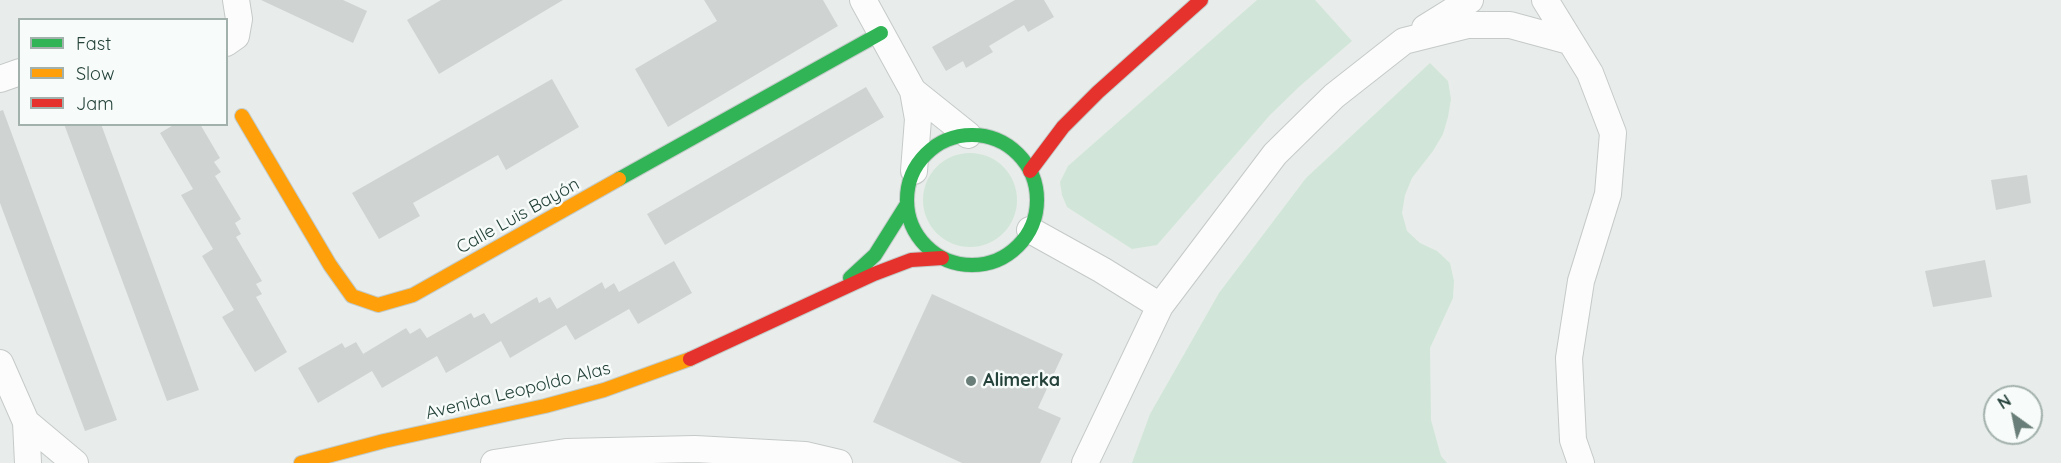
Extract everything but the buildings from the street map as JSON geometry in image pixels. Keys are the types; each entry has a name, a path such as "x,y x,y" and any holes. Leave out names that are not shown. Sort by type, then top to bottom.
{"main road":[{"path":"1030,171 1064,126 1098,92 1201,0"},
{"name":"Calle Luis Bayón","path":"242,116 330,265 352,296 378,305 413,295 881,33"},
{"path":"1045,126 1055,122 1098,92"},
{"path":"968,135 1001,142 1018,154 1030,171 1036,190 1036,211 1030,230 1018,246 1001,259 982,265 961,265 942,258 924,245 912,226 907,204 908,187 914,171 927,153 946,141 968,135"},
{"path":"1001,142 1017,137"},
{"name":"Avenida Leopoldo Alas","path":"835,291 875,255 907,204"},
{"name":"Avenida Leopoldo Alas","path":"301,463 384,441 545,406 604,390 698,356 835,291 911,260 942,258"}],"street":[{"path":"231,39 239,19 236,0"},
{"path":"863,0 913,91 918,118 914,171"},
{"path":"1085,463 1160,306 1275,154 1334,96 1404,41 1470,0"},
{"path":"1545,0 1590,73 1613,133 1608,194 1581,281 1569,358 1572,440 1581,463"},
{"path":"1404,41 1468,25 1510,25 1569,41"},
{"path":"0,79 18,73"},
{"path":"913,91 968,135"},
{"path":"1030,230 1102,270 1160,306"},
{"path":"0,363 26,422 28,463"},
{"path":"26,422 75,463"},
{"path":"508,462 566,452 695,449 806,455 839,463"}],"green space":[{"path":"1257,0 1315,0 1352,41 1270,115 1157,245 1132,249 1067,207 1060,182 1068,166"},
{"path":"1430,63 1448,81 1451,99 1448,117 1443,134 1433,151 1412,178 1405,195 1402,213 1407,231 1420,243 1437,251 1450,263 1454,281 1453,298 1430,348 1431,420 1441,456 1447,463 1132,463 1150,414 1219,293 1306,178"},
{"path":"970,153 988,157 1003,167 1013,182 1017,200 1013,218 1003,233 988,243 970,247 952,243 937,233 927,218 923,200 927,182 937,167 952,157"}],"traffic: fast":[{"path":"619,179 881,33"},
{"path":"972,135 997,140 1018,154 1032,175 1037,200 1032,225 1018,246 997,260 972,265 947,260 926,246 912,225 907,200 912,175 926,154 947,140 972,135"},
{"path":"850,278 875,255 907,204"}],"traffic: slow":[{"path":"242,116 330,265 352,296 378,305 413,295 619,179"},
{"path":"301,463 384,441 545,406 604,390 690,359"}],"traffic: jam":[{"path":"1030,171 1063,127 1098,92 1201,0"},
{"path":"690,359 874,274 911,260 942,258"}],"place":[{"name":"Alimerka","path":"971,381"}]}
